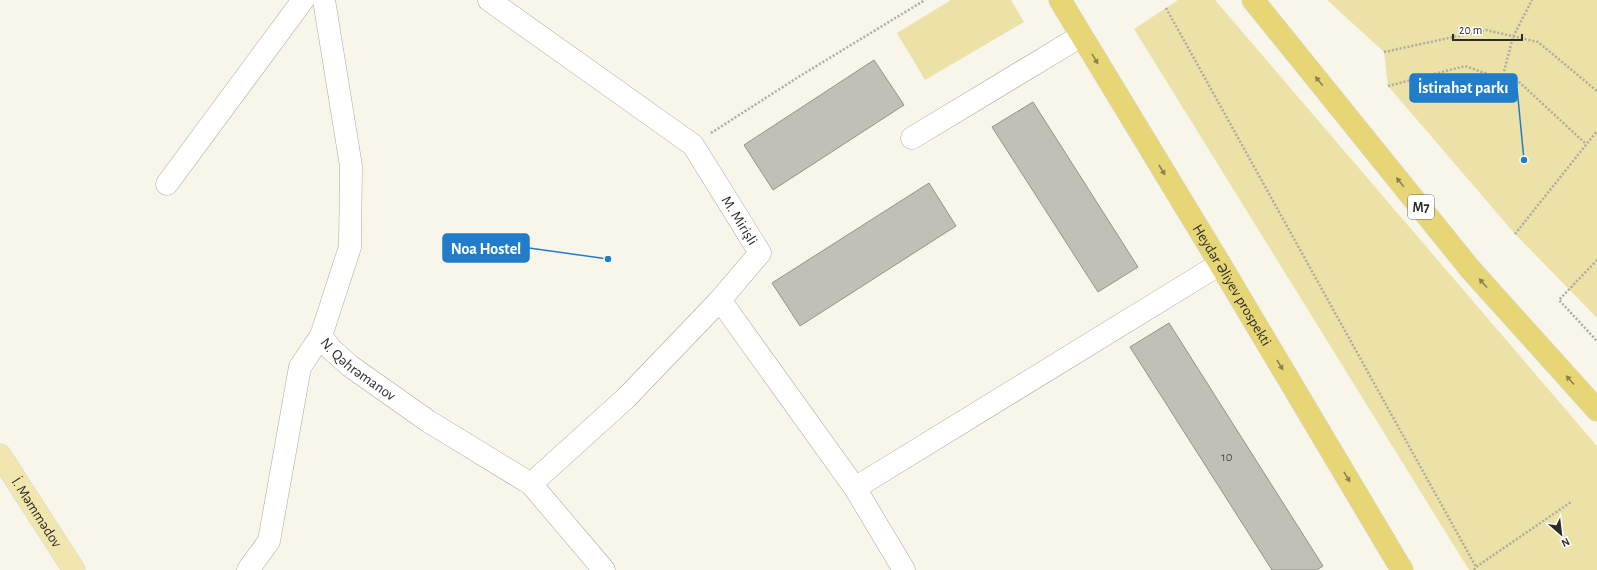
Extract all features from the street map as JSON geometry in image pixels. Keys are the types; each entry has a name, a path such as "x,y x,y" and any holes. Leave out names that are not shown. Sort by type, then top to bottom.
{"highway":[{"name":"Heydər Əliyev prospekti","path":"1061,0 1081,36 1220,264 1402,570"},
{"name":"M7","path":"1253,0 1471,270 1597,410"}],"main road":[{"name":"İ. Məmmədov","path":"0,455 74,570"}],"street":[{"path":"167,184 303,0"},
{"name":"N. Qəhrəmanov","path":"324,0 351,166 350,247 321,336 331,349 350,366 428,422 531,484 604,570"},
{"name":"M. Mirişli","path":"489,0 693,145 760,253 720,300 626,398 531,484"},
{"path":"912,138 1081,36"},
{"path":"855,488 1220,264"},
{"path":"720,300 855,488 904,570"},
{"path":"248,570 269,541 300,367 321,336"}],"path":[{"path":"693,145 800,76 925,0"},
{"path":"1502,79 1513,37 1532,0"},
{"path":"1166,8 1476,567"},
{"path":"1384,52 1486,30 1538,42 1597,90"},
{"path":"1388,86 1465,66 1502,79 1518,82 1586,144"},
{"path":"1514,234 1597,131"},
{"path":"1597,260 1559,300 1597,342"},
{"path":"1474,570 1476,567 1572,502"}],"shaded area":[{"path":"951,0 1011,0 1024,22 925,80 897,33"},
{"path":"1178,0 1215,0 1597,446 1597,570 1469,570 1134,29"},
{"path":"1327,0 1597,0 1597,318 1515,234 1388,86 1384,52"}],"building":[{"path":"874,60 904,105 773,190 744,145"},
{"path":"1033,102 1138,267 1098,292 992,127"},
{"path":"929,183 956,226 800,326 772,283"},
{"path":"1169,323 1323,566 1317,570 1272,570 1130,347"}],"place":[{"name":"İstirahət parkı","path":"1524,160"},
{"name":"Noa Hostel","path":"608,259"}]}
